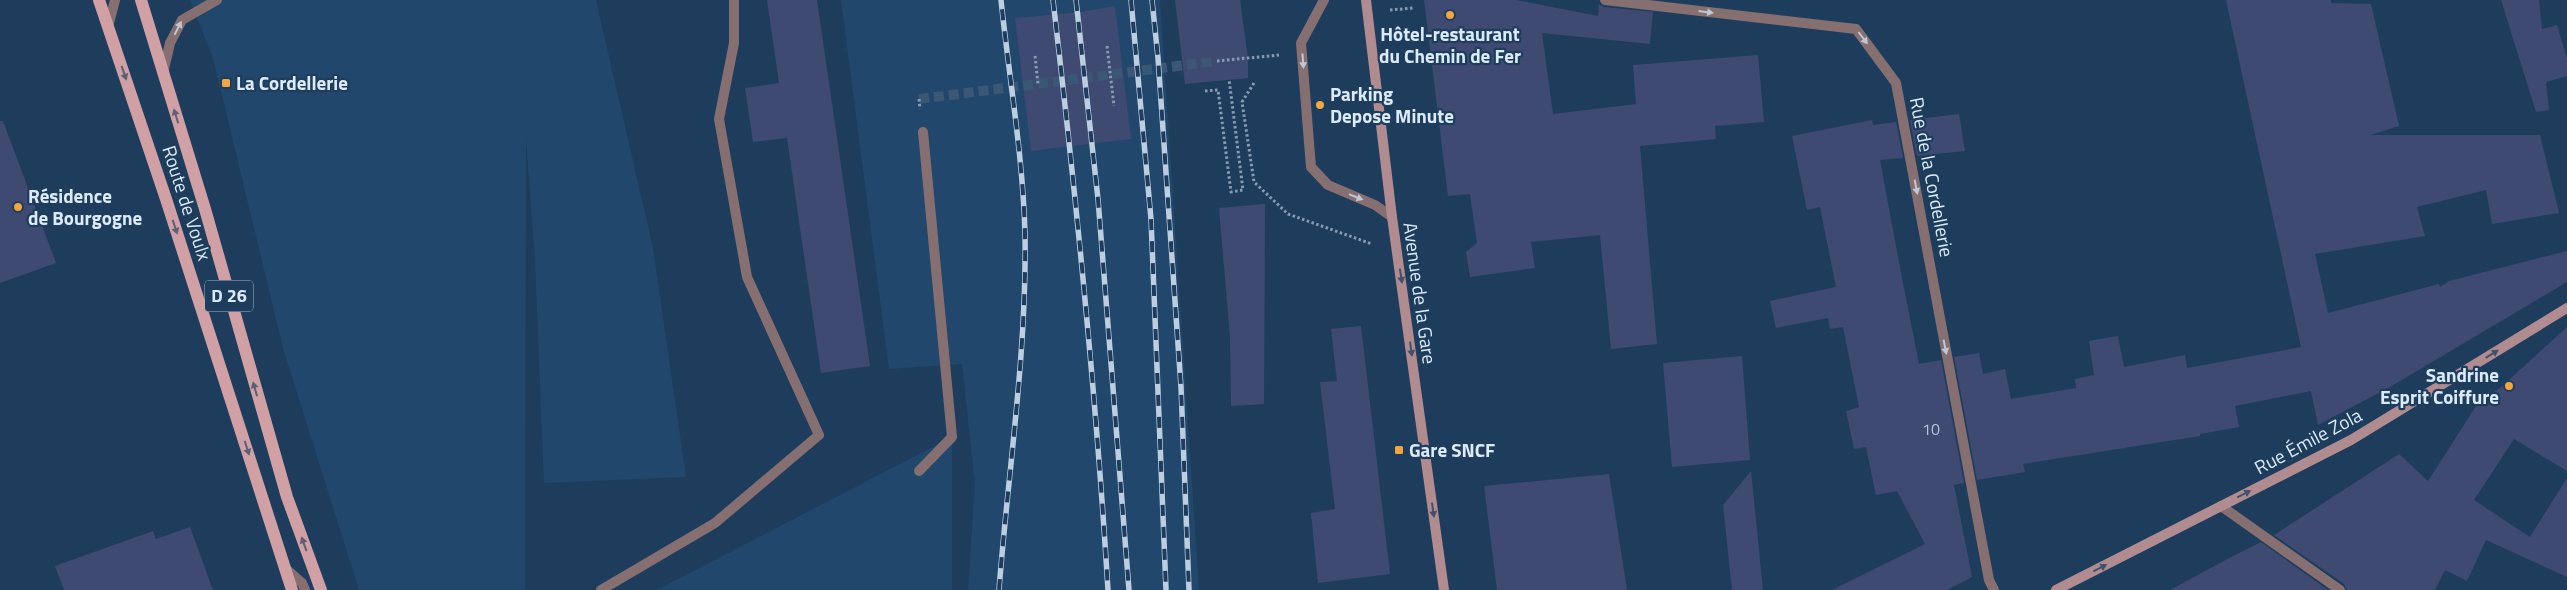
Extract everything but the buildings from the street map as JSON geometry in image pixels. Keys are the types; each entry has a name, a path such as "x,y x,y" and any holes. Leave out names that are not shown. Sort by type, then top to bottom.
{"main road":[{"name":"Route de Voulx","path":"100,0 292,590"},
{"name":"Route de Voulx","path":"141,0 205,209 287,497 321,590"},
{"name":"Avenue de la Gare","path":"1366,0 1392,217 1444,590"},
{"name":"Rue Émile Zola","path":"2056,590 2351,440 2567,308"}],"street":[{"path":"108,27 115,0"},
{"path":"163,74 170,43 182,20 217,0"},
{"path":"601,590 715,523 820,436 747,277 719,119 734,43 734,0"},
{"path":"1324,0 1301,43 1311,167 1328,186 1375,205 1392,217"},
{"name":"Rue de la Cordellerie","path":"1605,0 1856,29 1896,83 1989,580 1994,590"},
{"path":"919,471 952,437 923,132"},
{"path":"2221,506 2340,590"},
{"path":"286,568 302,583 305,590"}],"path":[{"path":"1107,46 1114,106"},
{"path":"1035,56 1038,84"},
{"path":"1217,61 1248,58"},
{"path":"1205,91 1218,90 1231,192 1243,190 1229,79"},
{"path":"1254,83 1242,102 1254,182 1288,214 1380,246"}],"shaded area":[{"path":"190,0 596,0 653,248 686,477 544,483 535,260 526,138 525,590 359,590 283,348 213,58"},
{"path":"841,0 1160,0 1199,590 968,590 975,484 962,364 889,369"},
{"path":"952,437 952,590 657,590"}],"tunnel":[{"path":"919,99 1217,61"}],"railway":[{"path":"999,590 1020,368 1025,279 1024,205 1019,146 1001,0"},
{"path":"1053,0 1085,295 1098,442 1108,590"},
{"path":"1076,0 1098,199 1129,590"},
{"path":"1131,0 1151,219 1166,590"},
{"path":"1152,0 1158,58 1181,387 1189,590"}],"place":[{"name":"Hôtel-restaurant du Chemin de Fer","path":"1450,15"},
{"name":"La Cordellerie","path":"226,83"},
{"name":"Parking Depose Minute","path":"1320,105"},
{"name":"Résidence de Bourgogne","path":"18,207"},
{"name":"Sandrine Esprit Coiffure","path":"2509,386"},
{"name":"Gare SNCF","path":"1399,450"}]}
